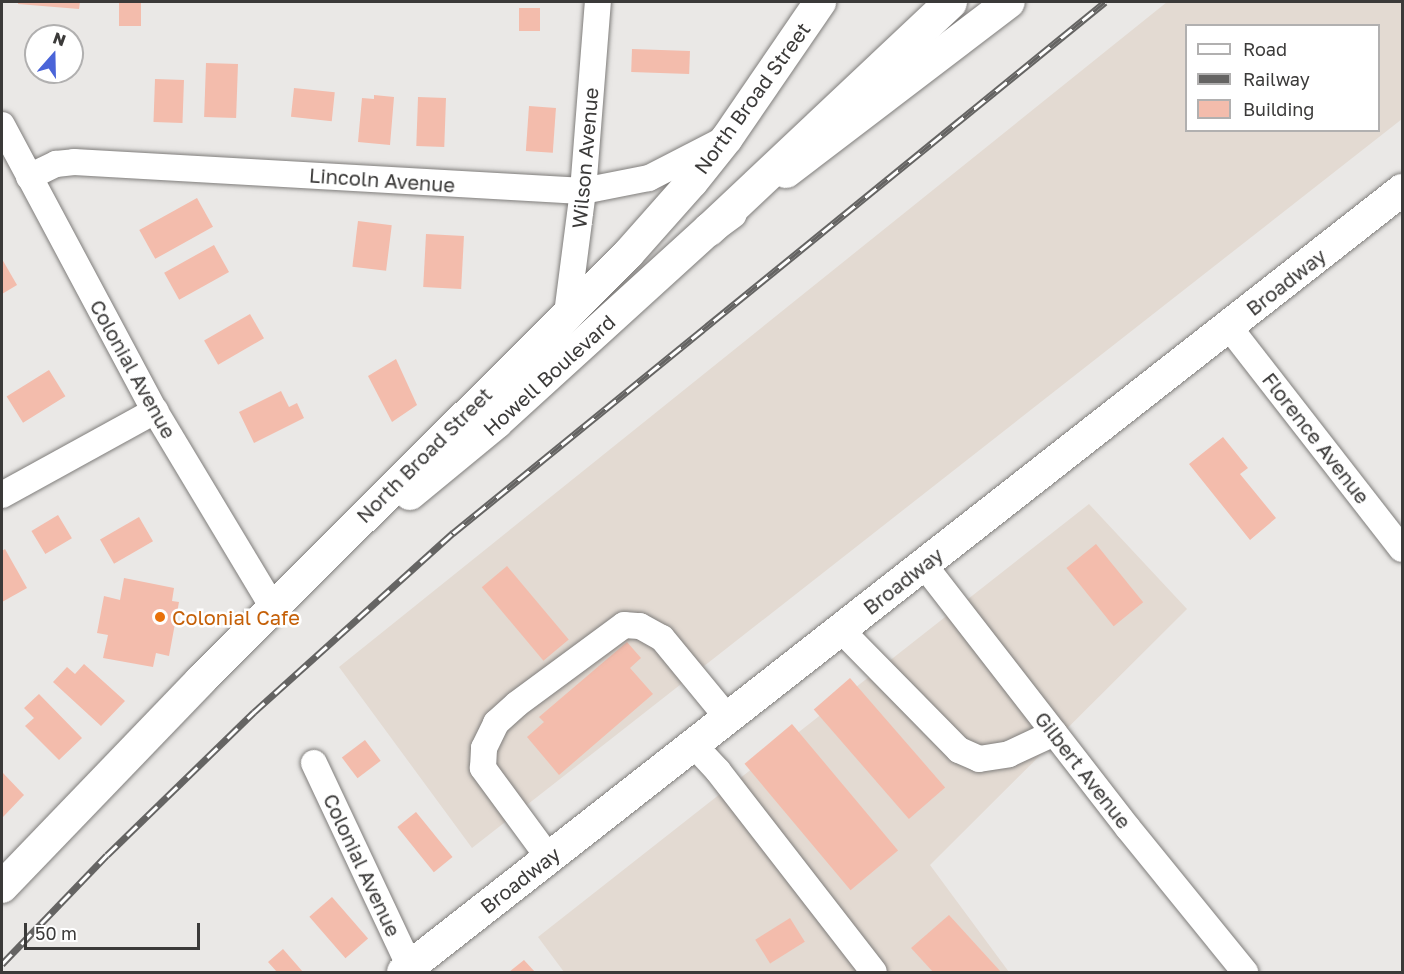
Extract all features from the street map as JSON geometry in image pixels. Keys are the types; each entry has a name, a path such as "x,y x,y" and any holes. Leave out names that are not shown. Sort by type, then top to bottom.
{"highway":[{"path":"709,229 950,2"}],"main road":[{"name":"North Broad Street","path":"2,887 273,607 628,254 692,182 727,138 820,2"},
{"name":"Howell Boulevard","path":"273,607 496,423 709,229 866,114 1009,2"},
{"name":"Broadway","path":"407,970 1402,189"}],"street":[{"name":"Wilson Avenue","path":"567,314 584,191 598,2"},
{"name":"Colonial Avenue","path":"2,125 155,411 273,607"},
{"name":"Lincoln Avenue","path":"29,177 56,164 74,162 584,191 649,178 727,138"},
{"name":"Florence Avenue","path":"1229,327 1402,549"},
{"path":"2,495 155,411"},
{"name":"Gilbert Avenue","path":"924,565 1054,733 1245,972"},
{"path":"549,858 483,768 484,748 496,723 517,704 624,625 640,626 662,638 728,717"},
{"path":"841,630 959,750 979,759 1009,754 1054,733"},
{"path":"693,744 718,771 874,972"},
{"name":"Colonial Avenue","path":"314,763 407,970"}],"shaded area":[{"path":"1167,2 1402,2 1402,119 472,848 339,667"},
{"path":"1089,504 1187,609 930,865 1009,972 564,972 538,937"}],"building":[{"path":"18,2 80,2 79,9 18,4"},
{"path":"119,2 141,2 141,26 119,26"},
{"path":"519,8 540,8 540,31 519,31"},
{"path":"632,49 690,51 689,74 631,72"},
{"path":"206,63 238,64 236,118 204,117"},
{"path":"155,79 184,80 182,123 153,122"},
{"path":"294,88 335,92 332,121 291,117"},
{"path":"374,95 394,97 390,145 358,142 362,98 374,99"},
{"path":"418,97 446,98 444,147 416,146"},
{"path":"529,106 556,108 553,153 526,151"},
{"path":"197,198 213,227 155,259 139,230"},
{"path":"358,221 392,225 386,271 352,267"},
{"path":"426,234 464,236 461,289 423,287"},
{"path":"214,245 229,272 179,300 164,273"},
{"path":"2,259 17,285 2,294"},
{"path":"250,314 264,338 218,365 204,340"},
{"path":"396,359 417,405 392,422 368,376"},
{"path":"49,370 65,396 23,423 7,396"},
{"path":"281,391 289,407 297,403 304,418 254,443 239,412"},
{"path":"1223,437 1248,468 1240,474 1276,518 1250,540 1189,464"},
{"path":"58,515 72,538 45,554 31,531"},
{"path":"139,517 153,541 114,564 100,540"},
{"path":"1096,544 1143,602 1114,626 1066,568"},
{"path":"5,549 27,588 2,602 2,551"},
{"path":"507,566 569,640 543,661 482,587"},
{"path":"124,578 174,588 172,601 179,602 169,656 156,653 153,667 103,658 108,635 97,633 104,596 120,600"},
{"path":"627,642 641,658 630,668 653,694 559,775 527,737 544,722 539,717"},
{"path":"84,664 125,701 101,726 53,682 67,667 75,674"},
{"path":"850,678 945,787 909,819 814,709"},
{"path":"39,694 82,738 59,760 25,726 34,718 24,708"},
{"path":"792,724 898,850 851,890 745,764"},
{"path":"365,740 381,761 357,778 342,757"},
{"path":"2,772 24,795 2,818"},
{"path":"416,812 453,857 434,872 397,827"},
{"path":"332,897 368,939 345,958 309,917"},
{"path":"949,915 1001,972 933,972 911,948"},
{"path":"790,918 805,942 770,963 755,940"},
{"path":"283,949 303,972 277,972 268,962"},
{"path":"524,960 535,972 509,972"}],"railway":[{"path":"2,964 107,855 254,712 453,533 1105,2"}],"place":[{"name":"Colonial Cafe","path":"160,617"}]}
